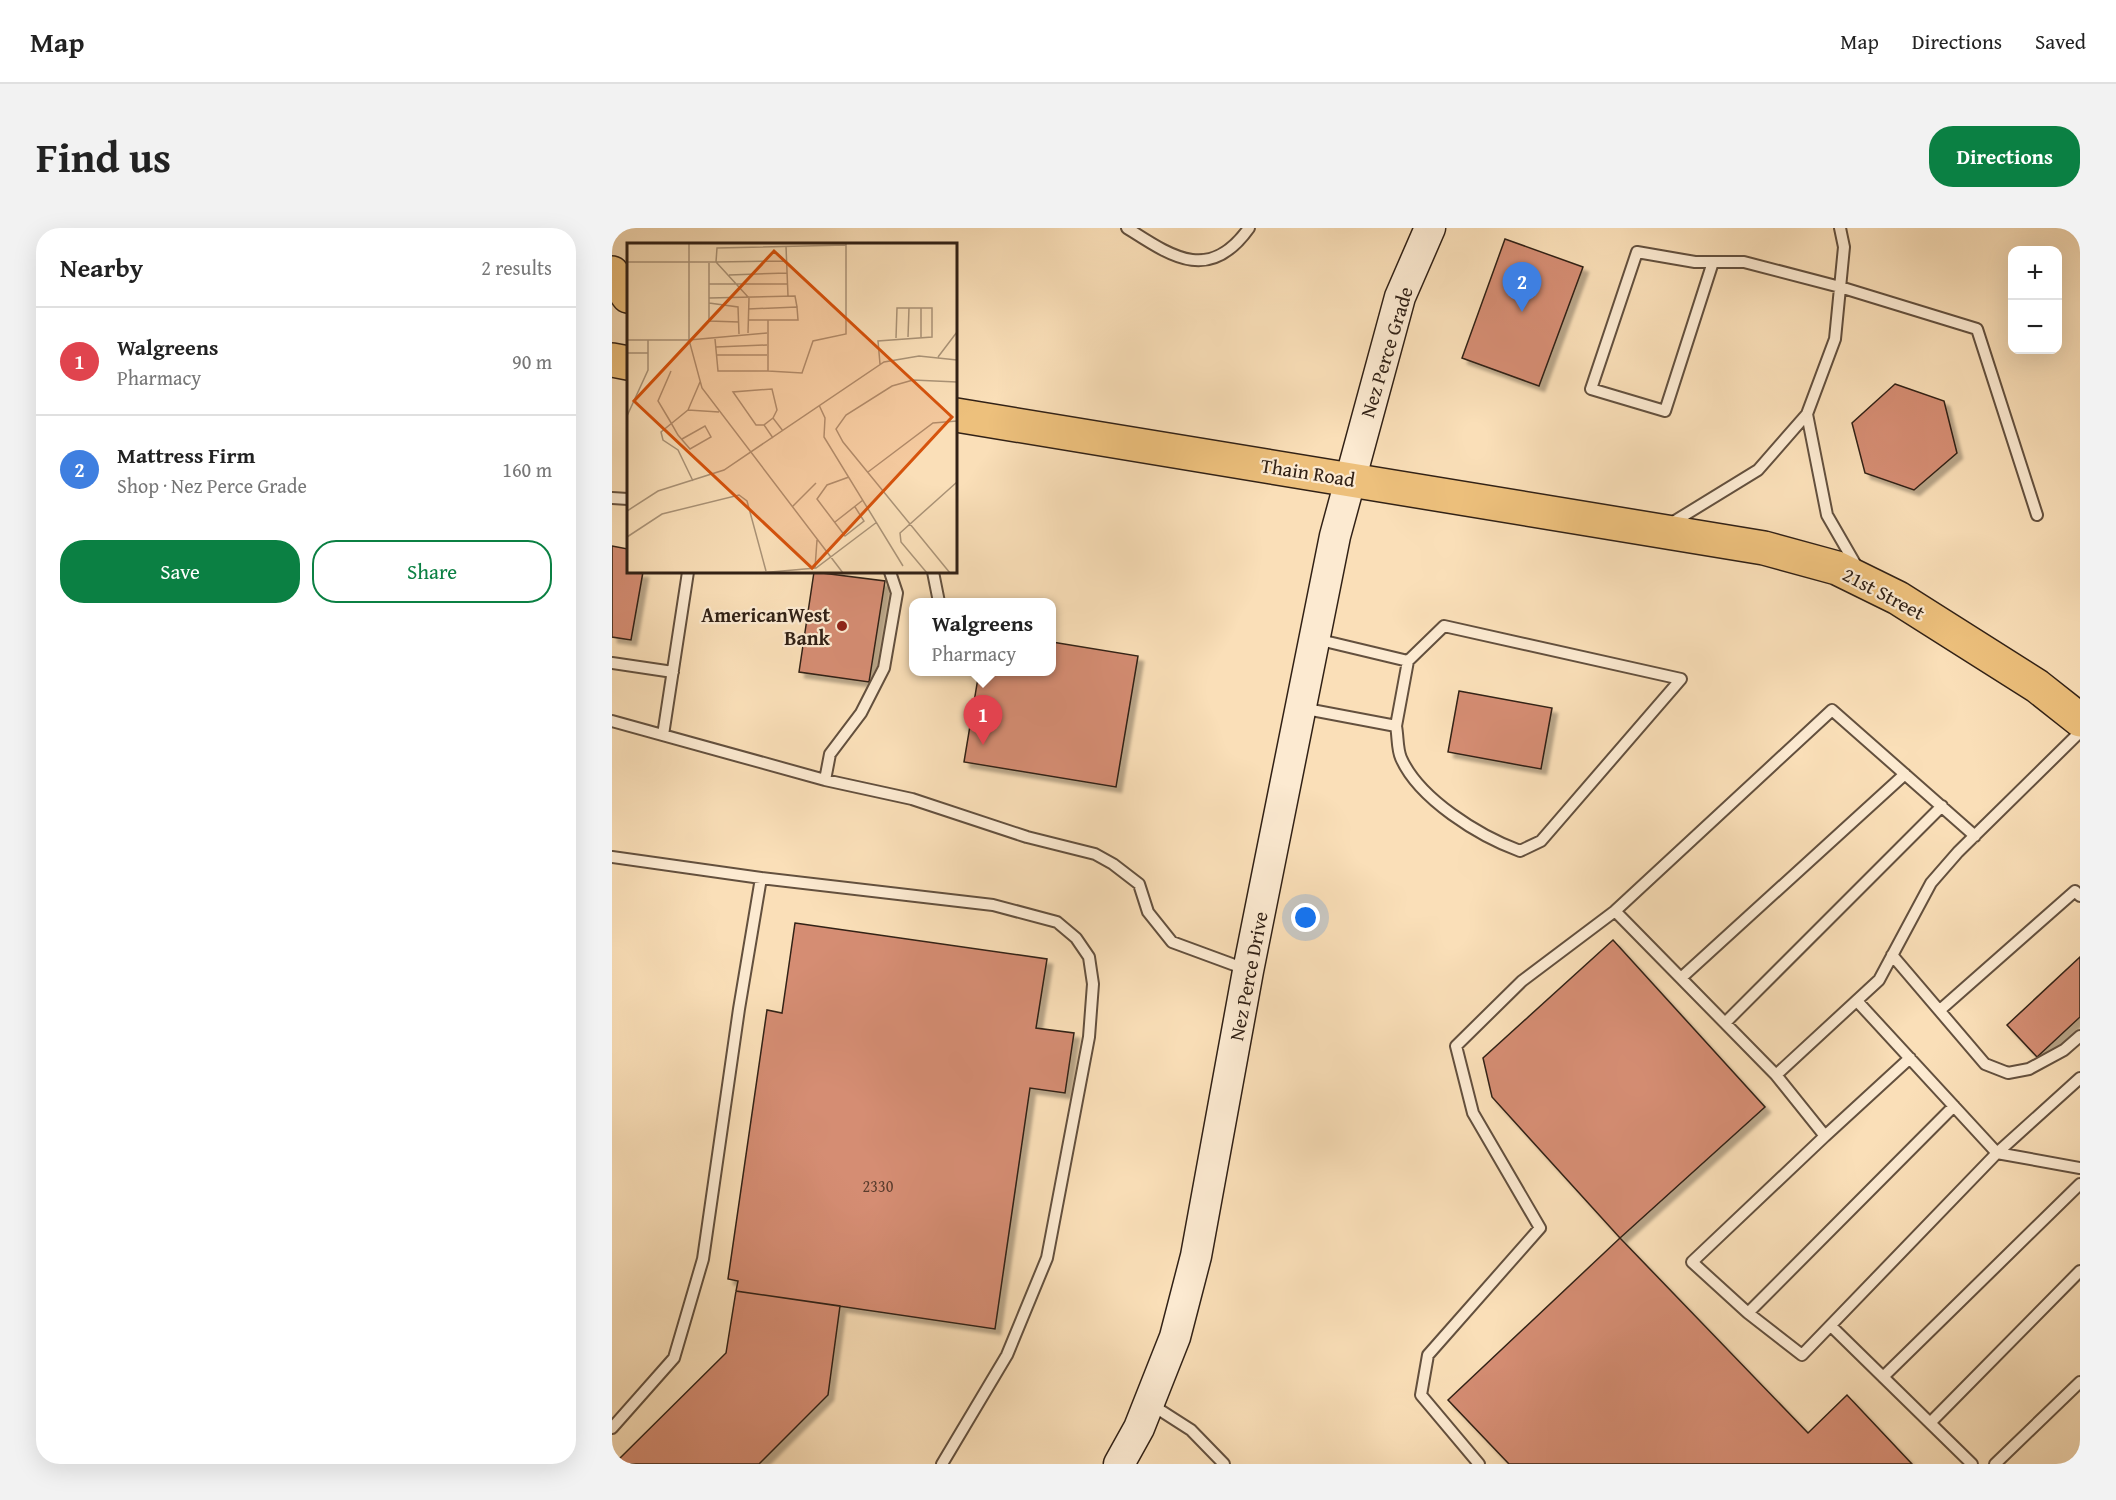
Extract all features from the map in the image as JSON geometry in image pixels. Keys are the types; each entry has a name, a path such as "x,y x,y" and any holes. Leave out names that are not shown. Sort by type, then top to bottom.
{"main road":[{"path":"612,273 627,295"},
{"path":"612,360 627,363"},
{"name":"Thain Road","path":"957,415 1660,530"},
{"name":"21st Street","path":"1660,530 1764,548 1837,568 1898,598 1977,646 2037,686 2080,720"}],"street":[{"name":"Nez Perce Grade","path":"1350,478 1400,297 1430,228"},
{"name":"Nez Perce Drive","path":"1119,1464 1149,1403 1175,1337 1196,1256 1248,970 1314,639 1350,478"}],"lane":[{"path":"1127,228 1183,260 1215,256 1230,249 1249,228"},
{"path":"1660,530 1758,470 1807,414 1835,339 1844,247 1840,228"},
{"path":"1713,262 1665,411 1591,389 1637,252 1695,262 1713,262 1744,262 1840,287 1977,329 2037,515"},
{"path":"1807,414 1819,487 1827,515 1867,583"},
{"path":"612,498 627,499"},
{"path":"663,735 688,573"},
{"path":"825,780 830,754 861,713 884,668 897,593 890,573"},
{"path":"933,573 938,598"},
{"path":"1444,626 1681,679 1541,841 1520,851 1491,841 1439,803 1413,780 1400,756 1396,726 1408,661 1444,626"},
{"path":"1314,639 1408,661"},
{"path":"612,663 673,672"},
{"path":"1301,708 1396,726"},
{"path":"1479,1464 1421,1395 1428,1355 1540,1228 1473,1113 1456,1046 1522,981 1615,911 1832,710 1976,836"},
{"path":"612,721 825,780 912,799 1027,837 1095,854 1113,864 1139,884 1148,912 1172,942 1248,970"},
{"path":"1776,1075 1879,980 1931,883 2080,732"},
{"path":"1681,978 1905,774"},
{"path":"1725,1023 1942,806"},
{"path":"612,857 761,878 993,905 1058,922 1076,938 1089,957 1093,984 1089,1037 1047,1258 1006,1355 942,1464"},
{"path":"612,1428 674,1358 703,1259 739,1009 761,878"},
{"path":"1940,1010 2075,891 2080,896"},
{"path":"1615,911 1776,1075 1825,1136"},
{"path":"1892,955 1985,1064 2008,1073 2029,1069 2064,1050 2080,1036"},
{"path":"1857,1001 1997,1153 2080,1168"},
{"path":"1910,1058 1692,1262 1748,1313 1802,1355 1997,1153 2080,1078"},
{"path":"1748,1313 1954,1106"},
{"path":"1883,1377 2080,1184"},
{"path":"1930,1423 2080,1271"},
{"path":"1831,1326 1972,1464"},
{"path":"1995,1464 2080,1382"},
{"path":"1149,1403 1191,1430 1224,1464"}],"building":[{"path":"1505,239 1583,267 1539,386 1462,358"},
{"path":"1895,384 1944,401 1957,453 1914,490 1865,473 1852,423"},
{"path":"612,546 627,549 627,573 643,573 631,640 612,637"},
{"name":"AmericanWest Bank","path":"814,573 885,581 869,682 799,672"},
{"path":"1056,643 1138,656 1116,787 964,762 978,676 1056,676"},
{"path":"1459,691 1552,708 1541,769 1448,752"},
{"path":"795,923 1047,959 1036,1028 1074,1033 1065,1093 1030,1088 995,1329 736,1291 738,1281 728,1279 767,1010 782,1013"},
{"path":"1613,940 1765,1107 1620,1238 1492,1097 1483,1058"},
{"path":"2080,957 2080,1017 2037,1057 2007,1025"},
{"path":"1620,1238 1808,1433 1847,1395 1912,1464 1509,1464 1448,1400"},
{"path":"736,1291 840,1306 828,1395 759,1464 614,1464 726,1353"}],"place":[{"name":"Mattress Firm","path":"1522,312"},
{"name":"AmericanWest Bank","path":"842,626"},
{"name":"Walgreens","path":"983,745"}]}
